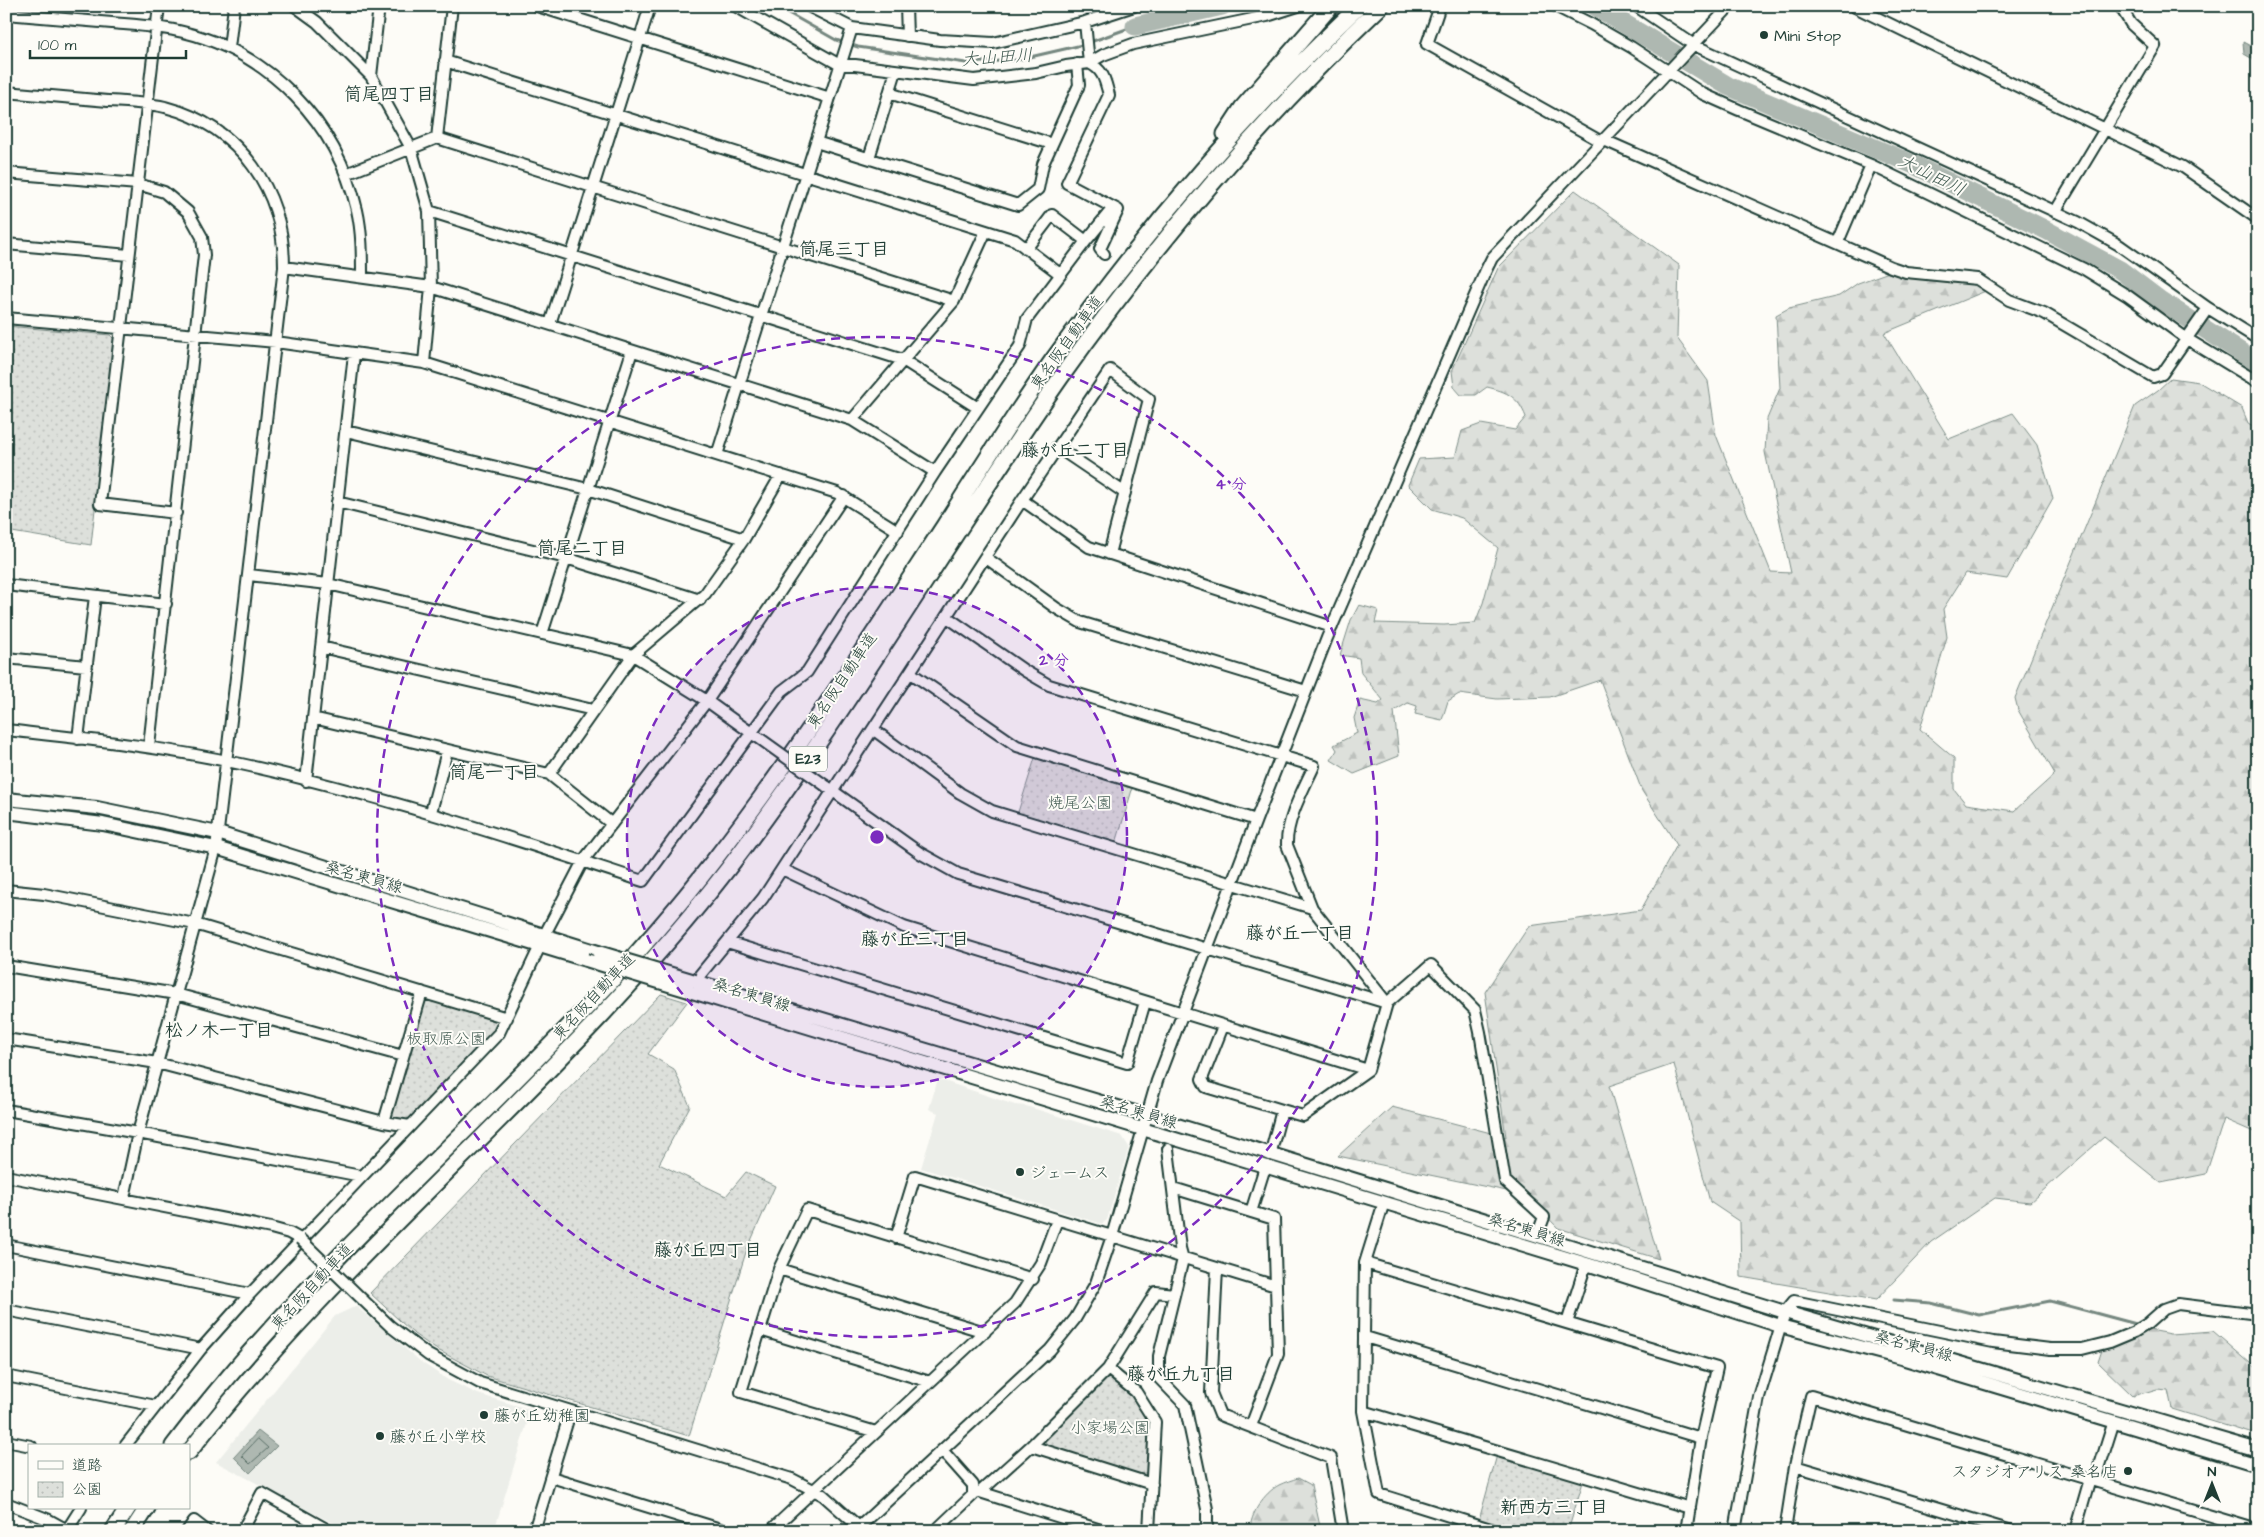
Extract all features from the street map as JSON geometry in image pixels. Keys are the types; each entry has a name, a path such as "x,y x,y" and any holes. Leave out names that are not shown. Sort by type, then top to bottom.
{"highway":[{"path":"1203,169 1242,108 1331,6"},
{"name":"東名阪自動車道","path":"176,1444 218,1390 312,1285 578,1017 654,933 713,862 800,745 1050,364 1123,264 1203,169 1257,109 1359,6"},
{"name":"東名阪自動車道","path":"190,1451 274,1351 351,1267 591,1025 667,942 726,871 812,754 1006,457 1062,375 1138,273 1177,223 1268,120 1382,6"},
{"path":"113,1531 127,1510"},
{"path":"132,1531 146,1510"}],"main road":[{"name":"桑名東員線","path":"6,799 97,808 218,833 545,934 692,986 1266,1167 1586,1264 1780,1326 1905,1359 2258,1465"},
{"name":"桑名東員線","path":"6,812 103,824 216,848 586,960 692,986 1148,1116 1785,1312 2258,1450"},
{"path":"1029,1082 1042,1091 1139,1122 1144,1129"},
{"path":"1148,1116 1150,1124 1156,1129 1251,1159 1266,1167"},
{"path":"1692,1282 1704,1292 1775,1313 1781,1317 1780,1326"},
{"path":"1785,1312 1789,1321 1793,1323 1880,1348 1905,1359"},
{"path":"2242,1446 2258,1454"}],"street":[{"path":"159,6 100,504 176,513"},
{"path":"229,48 234,6"},
{"path":"295,6 306,9 371,76 411,148 428,211 431,287 424,363"},
{"path":"371,76 379,6"},
{"path":"436,138 452,6"},
{"path":"537,6 830,98"},
{"path":"550,324 650,6"},
{"path":"734,6 842,61 856,65 974,80 1036,73 1077,64 1090,63 1099,67 1104,75 1109,95 1066,182 1118,210 1100,248 1104,254"},
{"path":"808,6 852,28 907,36 993,43 1085,22 1134,6"},
{"path":"906,6 907,36"},
{"path":"1090,63 1102,55 1133,44 1267,16 1298,6"},
{"path":"1440,6 1426,44 1603,141 1906,272 1977,279 2009,300 2044,313 2153,377 2162,374 2208,308"},
{"path":"1554,6 1591,24 1670,70 1703,94 1871,165 2106,280 2187,339 2258,382"},
{"path":"1636,6 1693,46 2055,212 2119,245 2208,308 2258,339"},
{"path":"6,1176 124,1198 288,1233 300,1239 401,1336 444,1366 480,1383 782,1476 814,1490 830,1500 857,1529 1063,1336 1096,1283 1112,1236 1157,1081 1231,884 1332,627 1492,258 1730,6"},
{"path":"1854,6 2105,127 2183,167 2258,219"},
{"path":"2055,212 2155,46 2131,24 2120,6"},
{"path":"6,14 157,27 196,35 229,48 274,77 300,100 328,138 346,174 359,221 362,278"},
{"path":"1085,22 1090,63"},
{"path":"718,455 852,28"},
{"path":"445,61 1015,240 1060,274"},
{"path":"816,142 1018,205 1038,189 1043,164 1080,85 1077,64"},
{"path":"869,158 896,71"},
{"path":"6,92 147,104 165,107 194,119 224,136 243,153 260,176 275,206 283,234 284,267 276,342 216,848 156,1064 124,1198"},
{"path":"889,93 1052,144"},
{"path":"346,174 436,138 954,300"},
{"path":"1838,242 1871,165"},
{"path":"6,172 153,187 172,197 188,212 202,237 204,256 196,336 149,746"},
{"path":"6,730 149,746 227,761 430,812 643,881 755,736 782,691 807,672 935,472 1020,346 1027,319 1113,208"},
{"path":"428,211 903,360 978,408"},
{"path":"1026,249 1052,215 1086,241"},
{"path":"852,420 954,300 986,230"},
{"path":"6,244 129,256"},
{"path":"284,267 431,287 550,324 852,420 935,472"},
{"path":"6,318 276,342 424,363 844,496 898,531"},
{"path":"542,634 632,351"},
{"path":"306,781 354,354"},
{"path":"692,986 764,898 829,788 874,730 1022,500 1110,370 1149,399 1109,554"},
{"path":"346,431 588,489 744,538"},
{"path":"1057,447 1125,493"},
{"path":"549,774 633,655 700,600 744,538 781,475"},
{"path":"545,934 583,862 707,701 844,496"},
{"path":"1022,500 1089,547 1332,627"},
{"path":"337,502 566,558 700,600"},
{"path":"985,557 1056,608 1080,622 1306,691"},
{"path":"249,575 328,584 633,655 707,701 920,853 958,874 1387,1003"},
{"path":"6,585 166,604"},
{"path":"78,739 95,596"},
{"path":"948,616 1049,685 1314,766 1297,804 1287,837 1287,845 1312,908 1387,1003"},
{"path":"321,647 593,710"},
{"path":"6,658 86,666"},
{"path":"912,673 1017,746 1256,820"},
{"path":"313,718 549,774 612,824"},
{"path":"874,730 960,793 992,811 1312,908"},
{"path":"430,812 447,751"},
{"path":"782,869 904,928 1368,1070"},
{"path":"6,890 44,894 194,924 507,1018"},
{"path":"728,942 1127,1063 1145,1002"},
{"path":"127,1444 200,1349 300,1239 499,1034 540,946"},
{"path":"1223,1026 1202,1079 1206,1087 1303,1116 1368,1070 1387,1003 1431,965 1475,1010 1505,1181 1544,1217 1538,1236"},
{"path":"6,966 176,994 403,1056"},
{"path":"384,1122 422,992"},
{"path":"6,1040 156,1064 384,1122 410,1126"},
{"path":"6,1110 138,1133 361,1176"},
{"path":"1270,1155 1282,1110"},
{"path":"1168,1149 1183,1259 1158,1356 1159,1378 1185,1405 1206,1508 1207,1531"},
{"path":"1251,1212 1266,1167"},
{"path":"896,1238 915,1176 1276,1286"},
{"path":"1173,1188 1274,1219 1278,1354 1251,1426"},
{"path":"1384,1202 1365,1262 1364,1411 1378,1494 1497,1531"},
{"path":"876,1432 741,1392 779,1269 808,1210 1033,1279"},
{"path":"770,1531 1015,1303 1033,1279 1057,1220"},
{"path":"6,1245 250,1294"},
{"path":"1365,1262 1717,1368 1701,1438 1686,1531"},
{"path":"1567,1323 1586,1264"},
{"path":"1217,1268 1211,1393 1220,1415 1331,1458 1343,1531"},
{"path":"779,1269 985,1332"},
{"path":"934,1531 1031,1446 1108,1369 1156,1292 1174,1294"},
{"path":"1735,1531 1759,1398 1785,1312 1794,1301 1993,1342 2050,1349 2082,1350 2110,1342 2134,1332 2147,1324 2164,1309 2178,1304 2258,1314"},
{"path":"6,1310 200,1349"},
{"path":"760,1330 930,1382"},
{"path":"1365,1337 1701,1438"},
{"path":"1108,1369 1136,1392 1155,1422 1149,1531"},
{"path":"6,1376 156,1406"},
{"path":"1785,1531 1795,1466 1811,1396 2258,1530"},
{"path":"1364,1411 1690,1508"},
{"path":"534,1531 570,1412"},
{"path":"2075,1531 2114,1421"},
{"path":"6,1441 28,1445"},
{"path":"1031,1446 1152,1484"},
{"path":"942,1450 977,1492 1104,1531"},
{"path":"1795,1466 2012,1531"},
{"path":"551,1477 728,1531"},
{"path":"242,1531 262,1493 330,1531"},
{"path":"6,1503 47,1519 67,1530 80,1510"},
{"path":"187,1531 194,1521 207,1531"}],"shaded area":[{"path":"938,1079 1015,1105 1026,1106 1122,1136 1129,1147 1107,1220 1102,1224 921,1168 938,1113 929,1109"},
{"name":"藤が丘小学校","path":"356,1306 421,1362 448,1380 478,1394 531,1410 494,1531 348,1531 216,1462 335,1316"}],"green space":[{"path":"1575,190 1679,265 1677,338 1708,381 1716,435 1771,572 1791,573 1765,452 1767,419 1780,388 1776,315 1789,308 1839,296 1858,283 1889,272 1904,276 1976,282 1988,290 1884,333 1949,439 2013,413 2037,445 2053,498 2007,579 1966,573 1943,609 1947,637 1920,729 1954,758 1954,789 1966,804 2014,811 2055,774 2018,710 2015,698 2135,406 2171,378 2199,382 2242,408 2248,423 2258,429 2258,1138 2256,1133 2224,1119 2206,1174 2161,1183 2104,1137 2030,1202 1995,1198 1931,1242 1876,1300 1741,1277 1740,1222 1710,1202 1674,1064 1609,1086 1659,1259 1558,1228 1526,1195 1338,1156 1392,1107 1506,1137 1485,992 1529,926 1641,910 1677,845 1642,791 1600,680 1550,697 1497,699 1459,694 1448,701 1442,720 1415,714 1417,706 1408,703 1394,711 1399,756 1354,774 1331,760 1337,750 1334,745 1357,733 1354,718 1360,700 1378,704 1383,700 1361,673 1359,658 1340,655 1351,620 1359,605 1378,610 1375,623 1444,625 1475,623 1483,603 1498,548 1462,518 1432,509 1408,485 1419,459 1455,457 1462,431 1481,424 1515,430 1526,417 1516,400 1501,391 1487,387 1476,395 1461,395 1454,387 1452,371 1498,268"},
{"path":"6,326 110,335 114,339 91,545 6,531"},
{"name":"焼尾公園","path":"1035,758 1130,786 1132,790 1117,840 1113,844 1021,815 1018,812"},
{"path":"661,994 687,1002 648,1054 674,1069 690,1106 659,1164 726,1196 746,1172 775,1186 746,1252 689,1436 487,1376 434,1348 414,1334 370,1293"},
{"name":"板取原公園","path":"429,999 498,1020 499,1027 410,1121 393,1118 390,1115 424,1002"},
{"path":"2149,1330 2170,1334 2213,1331 2258,1370 2258,1433 2253,1434 2172,1409 2168,1390 2157,1389 2133,1396 2098,1362 2103,1347"},
{"name":"小家場公園","path":"1106,1377 1111,1377 1132,1395 1150,1422 1149,1471 1140,1475 1047,1445 1044,1439"},
{"path":"1497,1455 1583,1482 1568,1531 1515,1531 1479,1520"},
{"path":"1298,1478 1311,1485 1321,1531 1250,1531 1255,1511 1268,1493 1279,1485"}],"water":[{"path":"2243,42 2258,50 2258,62 2244,54"},
{"path":"258,1431 277,1446 250,1473 234,1457"}],"waterway":[{"name":"大山田川","path":"776,6 836,40 858,47 966,63 1017,60 1082,45 1135,26"},
{"name":"大山田川","path":"1135,26 1222,6"},
{"name":"大山田川","path":"1595,6 1728,86 1912,164 2046,230 2120,270 2161,301 2258,363"},
{"path":"1894,1300 1931,1303 1979,1315 2050,1301 2140,1325"},
{"path":"2159,1319 2170,1311"}],"place":[{"name":"Mini Stop","path":"1764,35"},
{"name":"ジェームス","path":"1020,1172"},
{"name":"藤が丘幼稚園","path":"484,1415"},
{"name":"藤が丘小学校","path":"380,1436"},
{"name":"スタジオアリス 桑名店","path":"2128,1471"}],"district":[{"name":"筒尾四丁目","path":"389,94"},
{"name":"筒尾三丁目","path":"844,249"},
{"name":"藤が丘二丁目","path":"1075,450"},
{"name":"筒尾二丁目","path":"582,548"},
{"name":"筒尾一丁目","path":"494,772"},
{"name":"藤が丘一丁目","path":"1300,933"},
{"name":"藤が丘三丁目","path":"915,939"},
{"name":"松ノ木一丁目","path":"219,1030"},
{"name":"藤が丘四丁目","path":"708,1250"},
{"name":"藤が丘九丁目","path":"1181,1374"},
{"name":"新西方三丁目","path":"1554,1507"}]}
